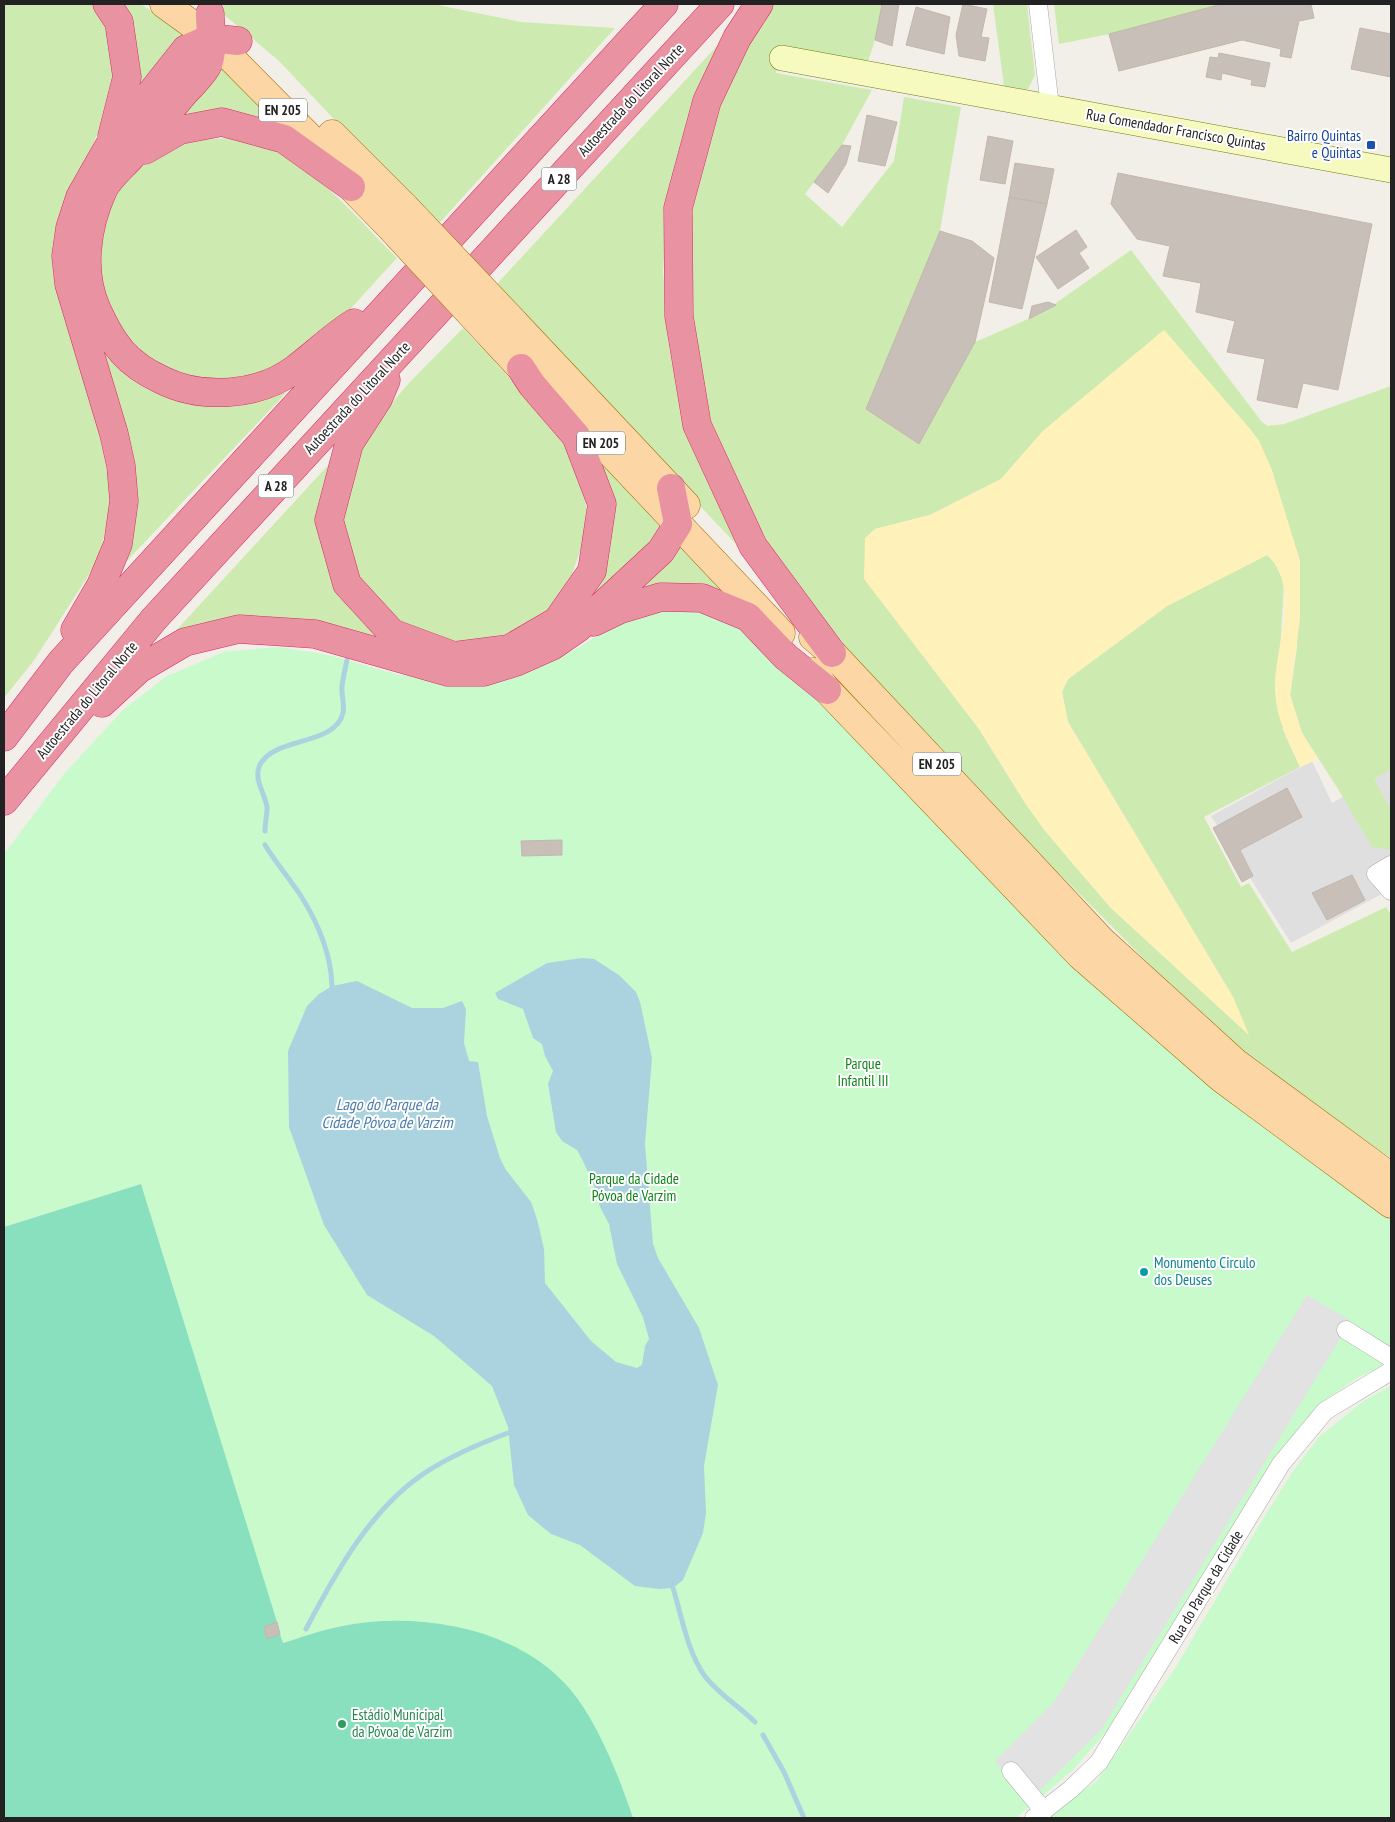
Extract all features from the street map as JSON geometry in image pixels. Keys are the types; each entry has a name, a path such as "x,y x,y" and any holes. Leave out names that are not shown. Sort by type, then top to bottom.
{"highway":[{"path":"107,4 119,22 127,77 120,152 104,188 86,250 87,278 94,302 106,329 125,357 147,373 168,383 194,391 232,392 264,385 293,371 344,329 394,298"},
{"name":"A 28","path":"4,737 61,662 664,4"},
{"name":"Autoestrada do Litoral Norte","path":"4,801 154,619 720,4"},
{"path":"759,4 737,38 707,101 678,208 679,316 697,425 753,546 832,653"},
{"path":"61,662 79,621 102,585 118,544 124,501 118,450 69,284 66,256 70,228 80,197 120,152 208,65 205,18"},
{"path":"205,18 238,41"},
{"path":"120,152 180,130 222,122 284,139 351,187"},
{"path":"397,354 378,399 349,444 328,520 347,584 353,591 392,633 454,656 508,649 557,621 592,570 602,504 576,436 532,385 521,368"},
{"path":"68,722 100,705 139,669 185,642 240,629 315,634 448,672 484,672 516,662 552,646 578,628 661,551 678,524 671,488"},
{"path":"578,628 621,608 661,597 702,598 748,617 786,656 827,690"}],"main road":[{"name":"EN 205","path":"164,4 205,18 341,169 351,187 398,217"},
{"name":"EN 205","path":"238,41 502,328 671,488 794,621 832,653 1101,940 1236,1063 1391,1177"},
{"name":"EN 205","path":"502,328 521,368 538,376 795,647 827,690 1081,956 1221,1078 1391,1204"}],"street":[{"path":"1038,4 1050,107"},
{"name":"Rua Comendador Francisco Quintas","path":"782,58 1391,170"},
{"path":"1391,865 1376,874 1391,891"},
{"path":"1346,1330 1391,1358"},
{"name":"Rua do Parque da Cidade","path":"1039,1815 1072,1789 1099,1762 1281,1464 1325,1411 1391,1371"},
{"path":"1010,1772 1039,1815"}],"shaded area":[{"path":"1312,761 1332,803 1391,769 1391,889 1291,943 1211,816"},
{"path":"1307,1295 1351,1321 1101,1730 1029,1801 995,1761 1055,1701"}],"green space":[{"path":"4,4 93,4 101,15 108,35 113,73 98,132 81,174 95,410 113,503 97,562 35,659 4,698"},
{"path":"117,4 141,4 186,35 136,95"},
{"path":"211,4 433,4 521,22 615,28 436,227 278,60"},
{"path":"771,4 882,4 875,40 868,61 778,46 776,73 872,90 842,145 805,194 842,227 894,161 904,97 961,107 940,231 866,409 918,444 975,342 1042,313 1131,250 1262,422 1268,426 1284,424 1391,386 1391,770 1374,779 1391,810 1391,850 1372,847 1302,733 1290,695 1297,648 1300,561 1259,441 1164,330 1043,431 1001,479 930,515 875,529 865,563 864,578 979,729 1027,806 1067,857 1111,908 1248,1034 1233,997 1068,722 1062,692 1068,679 1167,606 1267,555 1274,561 1284,583 1280,652 1283,730 1300,767 1204,817 1241,887 1249,883 1292,952 1386,907 1391,915 1391,1158 1268,1071 1202,1017 978,792 842,644 767,549 703,412 691,351 685,235 706,129 746,39"},
{"path":"993,4 1027,4 1035,75 1028,89 1017,90 1004,86"},
{"path":"1054,4 1222,4 1109,34 1059,44"},
{"path":"728,34 670,197 663,271 669,347 681,407 711,489 749,558 494,287"},
{"path":"193,56 199,56 199,61 192,72 113,165 99,183 88,203 79,235 77,267 82,298 94,327 112,353 134,375 162,392 193,402 217,405 252,401 287,392 125,563 121,560 129,520 130,501 127,463 101,363 87,328 76,292 73,267 75,238 90,192 106,164 157,94"},
{"path":"219,61 285,128 271,122 244,116 231,116 175,125"},
{"path":"209,139 240,139 262,144 284,154 305,169 345,204 397,258 326,333 295,359 281,367 222,381 172,372 134,346 109,308 99,264 105,218 130,177 176,146"},
{"path":"463,328 531,401 555,431 574,460 585,496 588,528 569,583 546,613 514,633 489,642 462,644 395,621 360,585 342,530 343,496 349,467 378,419 409,383"},
{"path":"602,460 663,525 660,537 648,556 631,573 579,615 556,633 534,647 511,658 487,665 461,666 432,663 324,627 288,622 236,622 211,627 178,638 173,639 171,636 331,462 326,479 321,512 321,528 326,561 340,593 363,623 392,644 425,658 460,663 496,660 530,648 561,629 587,602 603,570 609,535 606,499 598,464"},
{"path":"679,543 727,595 630,591"},
{"name":"Parque da Cidade Póvoa de Varzim","path":"653,609 702,610 743,623 1096,987 1290,1147 1391,1211 1391,1363 1359,1377 1327,1399 1299,1427 1251,1496 1106,1732 1073,1770 1016,1818 633,1818 623,1789 587,1714 569,1688 545,1667 454,1626 427,1623 368,1622 340,1626 283,1643 141,1184 4,1227 4,854 64,774 123,710 167,676 224,652 278,647 329,655 396,674 468,684 524,672 574,650 617,624"},
{"path":"141,1184 277,1622 264,1627 267,1638 280,1634 283,1643 342,1626 371,1622 402,1621 434,1623 465,1629 495,1638 523,1651 548,1668 570,1689 590,1718 607,1750 633,1818 4,1818 4,1227"},
{"path":"1391,1386 1391,1818 1047,1818 1061,1805 1097,1781 1176,1667 1258,1527 1291,1474 1319,1437 1365,1400"}],"sand":[{"path":"1164,330 1251,430 1259,441 1272,470 1300,561 1300,618 1290,695 1302,733 1318,759 1300,767 1278,711 1275,691 1276,675 1285,601 1283,584 1278,568 1267,555 1167,606 1068,679 1062,692 1068,722 1233,997 1249,1035 1111,908 1045,831 1027,806 979,729 864,579 865,538 875,529 930,515 1001,479 1043,431"}],"water":[{"name":"Lago do Parque da Cidade Póvoa de Varzim","path":"582,958 594,959 619,975 636,992 640,1002 652,1058 645,1144 653,1244 658,1258 699,1328 718,1385 704,1466 706,1513 703,1533 683,1580 673,1588 659,1589 635,1586 580,1545 551,1534 528,1515 514,1485 508,1427 492,1386 434,1336 367,1295 324,1225 289,1127 288,1051 307,1006 319,994 332,986 357,981 412,1008 443,1008 462,1001 466,1009 464,1043 469,1061 478,1062 487,1116 500,1158 506,1170 531,1202 537,1219 544,1249 545,1283 591,1341 616,1362 637,1368 642,1365 645,1346 649,1339 643,1317 617,1264 609,1224 600,1207 595,1188 583,1161 577,1150 562,1141 556,1132 548,1084 553,1071 545,1056 542,1044 533,1038 523,1009 498,999 495,993 547,963"}],"building":[{"path":"882,4 899,4 892,46 875,40"},
{"path":"963,4 987,9 981,37 989,38 985,61 959,56 956,35"},
{"path":"1222,4 1311,4 1314,18 1299,21 1291,58 1280,56 1281,49 1242,40 1119,71 1109,34"},
{"path":"916,7 950,17 944,54 906,45"},
{"path":"1360,28 1391,34 1391,77 1351,69"},
{"path":"1219,53 1270,63 1265,87 1251,85 1252,80 1222,73 1221,80 1206,77 1210,57 1218,58"},
{"path":"867,115 897,122 885,166 858,161"},
{"path":"988,136 1013,141 1005,184 980,180"},
{"path":"842,145 851,146 846,164 828,193 814,182"},
{"path":"1015,163 1054,169 1047,204 1009,197"},
{"path":"1118,173 1372,224 1338,390 1303,383 1297,408 1257,400 1265,359 1227,352 1235,321 1196,312 1201,283 1163,276 1170,246 1137,239 1111,204"},
{"path":"1009,197 1047,204 1022,309 989,302"},
{"path":"1076,230 1087,247 1079,253 1089,268 1058,289 1036,257"},
{"path":"940,231 972,241 994,258 975,342 919,444 866,409"},
{"path":"1048,302 1056,305 1029,319 1032,306"},
{"path":"1287,788 1302,817 1240,850 1253,876 1242,882 1213,828"},
{"path":"562,840 562,855 522,856 521,841"},
{"path":"1352,875 1365,900 1327,920 1312,893"},
{"path":"277,1622 280,1634 267,1639 264,1627"}],"waterway":[{"path":"265,831 267,808 259,783 259,767 266,757 276,750 316,737 338,724 343,713 342,686 347,660"},
{"path":"265,845 301,896 313,917 326,951 332,986"},
{"path":"306,1629 343,1564 372,1522 388,1504 406,1487 436,1466 466,1450 508,1433"},
{"path":"673,1588 689,1644 704,1675 755,1722"},
{"path":"763,1735 784,1772 804,1818"}],"place":[{"name":"Bairro Quintas e Quintas","path":"1371,145"},
{"name":"Monumento Circulo dos Deuses","path":"1144,1272"},
{"name":"Estádio Municipal da Póvoa de Varzim","path":"342,1724"}],"park label":[{"name":"Parque Infantil III","path":"863,1072"}]}
